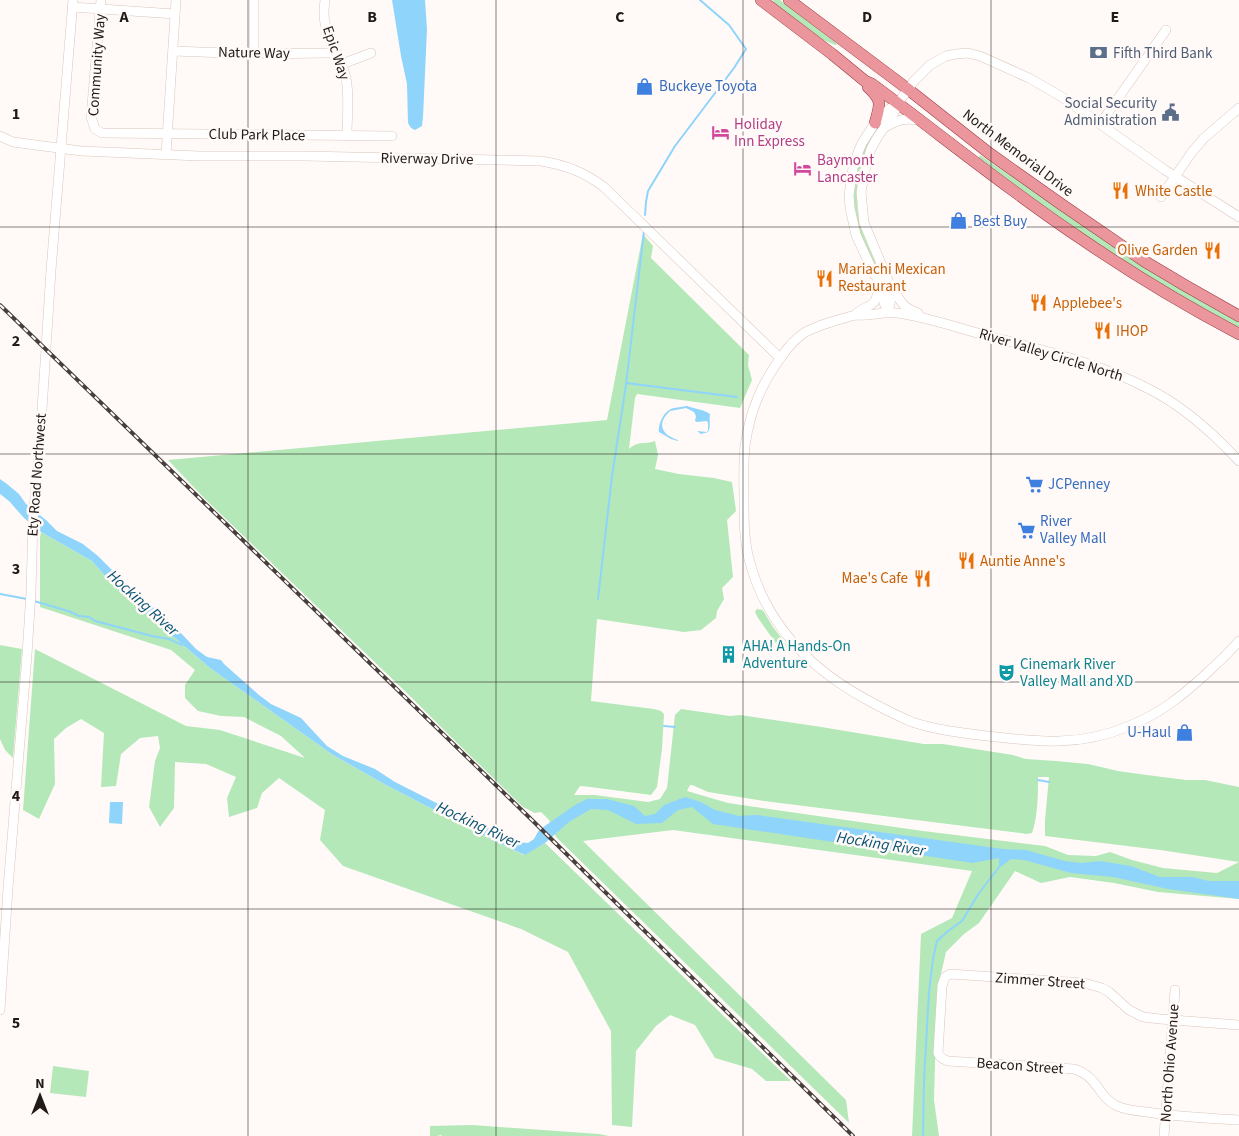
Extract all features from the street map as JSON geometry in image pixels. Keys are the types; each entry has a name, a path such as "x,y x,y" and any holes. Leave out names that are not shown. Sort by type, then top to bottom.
{"main road":[{"path":"761,0 865,81 898,103 1079,238 1161,290 1239,334"},
{"name":"North Memorial Drive","path":"789,0 989,153 1120,245 1239,316"},
{"path":"865,81 877,96 880,125"}],"street":[{"path":"166,154 176,0"},
{"path":"254,0 254,54"},
{"name":"Epic Way","path":"325,0 325,24 335,52 342,64 347,85 346,136"},
{"path":"72,4 101,5 175,14"},
{"name":"Ety Road Northwest","path":"0,1010 27,655 33,518 72,4"},
{"name":"Community Way","path":"95,129 91,117 101,5"},
{"path":"1100,124 1166,30"},
{"name":"Nature Way","path":"173,51 254,54 335,52"},
{"path":"342,64 371,53"},
{"path":"1239,217 1046,88 980,56 968,53 946,56 937,60 922,72 898,103 889,108 880,125 862,143 853,168 849,195 851,214 856,235 874,274 877,286 876,299 870,307 859,311 855,315 809,330 795,340 780,358 765,380 754,404 746,437 744,459 744,519 747,551 754,576 765,602 780,627 798,649 825,674 893,714 912,722 957,732 1024,741 1077,741 1100,736 1141,722 1170,705 1195,684 1239,641"},
{"path":"1162,197 1192,152 1204,138 1239,108"},
{"path":"880,125 906,118 920,120"},
{"name":"River Valley Circle North","path":"880,125 877,138 868,157 862,183 861,199 864,223 899,300 905,307 922,313 926,318"},
{"name":"Club Park Place","path":"95,129 102,133 392,136"},
{"name":"Riverway Drive","path":"0,136 13,142 81,151 199,156 304,156 541,161 557,163 583,173 604,187 780,358"},
{"path":"874,274 882,286 884,303 888,312"},
{"path":"888,312 892,293 889,281"},
{"name":"River Valley Circle North","path":"855,315 862,316 888,312 926,318 1063,356 1112,372 1164,397 1182,410 1239,461"},
{"name":"Zimmer Street","path":"938,1053 942,986 945,977 950,974 1075,982 1094,985 1109,992 1136,1014 1151,1018 1239,1025"},
{"name":"North Ohio Avenue","path":"1164,1136 1175,990"},
{"name":"Beacon Street","path":"938,1053 940,1057 948,1061 1074,1069 1090,1078 1107,1099 1119,1107 1128,1110 1166,1115 1239,1120"}],"green space":[{"path":"773,0 780,0 837,45 821,39 774,3"},
{"path":"878,125 881,127 864,159 858,183 857,207 865,237 889,290 885,290 861,238 854,207 854,185 858,165 864,147"},
{"path":"980,155 1116,248 1239,320 1239,328 1111,253 979,158"},
{"path":"643,234 653,246 651,258 749,355 748,365 752,380 740,408 637,394 629,449 639,444 655,441 658,455 655,469 732,482 736,511 727,520 733,577 722,588 724,599 717,611 716,618 701,630 684,632 597,619 591,701 661,711 664,714 662,749 657,787 651,795 580,786 574,795 595,795 648,802 660,799 667,788 675,715 681,709 730,716 740,715 924,744 943,744 1013,755 1026,759 1088,764 1147,775 1186,780 1205,780 1239,787 1239,862 1239,899 1158,892 1070,877 1041,883 1015,871 979,923 964,934 946,952 937,991 934,1100 939,1136 912,1136 921,934 952,918 972,871 673,830 583,841 846,1100 849,1123 556,837 549,820 541,812 535,813 523,807 203,497 168,460 607,420","holes":["1038,777 1049,777 1045,836 1239,862 1217,873 1163,868 1110,852 1096,856 1068,855 1045,846 923,831 728,803 687,791 690,785 692,785 708,792 764,801 1027,834 1032,833 1035,820"]},
{"path":"41,532 92,561 114,586 210,668 333,755 386,785 524,855 545,843 791,1081 766,1081 752,1069 715,1058 695,1025 670,1015 656,1026 636,1051 632,1127 612,1125 611,1031 568,952 521,929 343,866 320,840 325,810 279,778 262,793 257,808 229,817 227,798 236,777 206,764 175,762 174,808 160,827 149,807 155,761 160,748 158,736 140,738 121,754 116,786 101,787 104,733 81,719 66,728 54,739 55,784 39,819 23,810 35,649 186,726 220,730 305,758 281,736 244,717 221,716 198,711 185,698 185,685 195,670 171,650 40,607"},
{"path":"757,609 764,612 788,647 787,651 783,652 780,649 758,618 755,612"},
{"path":"0,645 22,649 13,758 5,750 0,739"},
{"path":"53,1066 89,1071 86,1097 50,1093"},
{"path":"472,1125 609,1136 430,1136 430,1126"}],"water":[{"path":"392,0 425,0 427,29 423,117 422,126 415,130 408,123 407,84"},
{"path":"687,406 710,414 708,432 701,434 697,431 707,432 708,423 707,421 695,421 696,416 694,412 686,408 670,411 663,420 662,425 665,432 678,441 659,432 661,421 667,411"},
{"name":"Hocking River","path":"0,479 19,494 26,504 57,531 83,544 98,556 142,600 162,613 196,649 207,657 221,660 271,704 301,718 327,746 343,756 375,769 395,782 464,817 519,842 528,843 534,839 539,830 587,799 607,799 634,806 645,816 655,814 664,805 685,797 701,802 715,810 739,816 757,815 1003,849 1026,850 1065,861 1082,863 1100,861 1131,866 1160,877 1192,877 1209,881 1239,881 1239,899 1168,889 1113,877 1071,873 1024,860 1011,859 999,868 999,858 973,863 713,824 692,807 678,810 662,823 636,824 608,810 591,809 569,822 545,843 525,855 386,785 333,755 210,668 114,586 92,561 41,532 24,518 0,494"},
{"path":"110,802 123,802 122,824 109,823"}],"waterway":[{"path":"645,215 648,191 675,146 734,68 746,49 729,25 700,0"},
{"path":"598,599 644,231"},
{"path":"626,383 737,397"},
{"path":"0,594 27,599"},
{"name":"Hocking River","path":"34,601 79,616 89,617 95,621 169,639 182,645"},
{"path":"664,726 675,727"},
{"path":"1038,780 1049,782"},
{"path":"923,1136 929,992 937,941 962,921 979,893 1000,866"}],"railway":[{"path":"0,305 534,822 853,1136"}],"place":[{"name":"Fifth Third Bank","path":"1099,53"},
{"name":"Buckeye Toyota","path":"645,86"},
{"name":"Social Security Administration","path":"1171,112"},
{"name":"Holiday Inn Express","path":"720,133"},
{"name":"Baymont Lancaster","path":"803,169"},
{"name":"White Castle","path":"1121,191"},
{"name":"Best Buy","path":"959,221"},
{"name":"Olive Garden","path":"1212,250"},
{"name":"Mariachi Mexican Restaurant","path":"824,278"},
{"name":"Applebee's","path":"1039,303"},
{"name":"IHOP","path":"1102,331"},
{"name":"JCPenney","path":"1034,484"},
{"name":"River Valley Mall","path":"1026,530"},
{"name":"Auntie Anne's","path":"966,561"},
{"name":"Mae's Cafe","path":"922,578"},
{"name":"AHA! A Hands-On Adventure","path":"729,655"},
{"name":"Cinemark River Valley Mall and XD","path":"1006,673"},
{"name":"U-Haul","path":"1185,732"}]}
